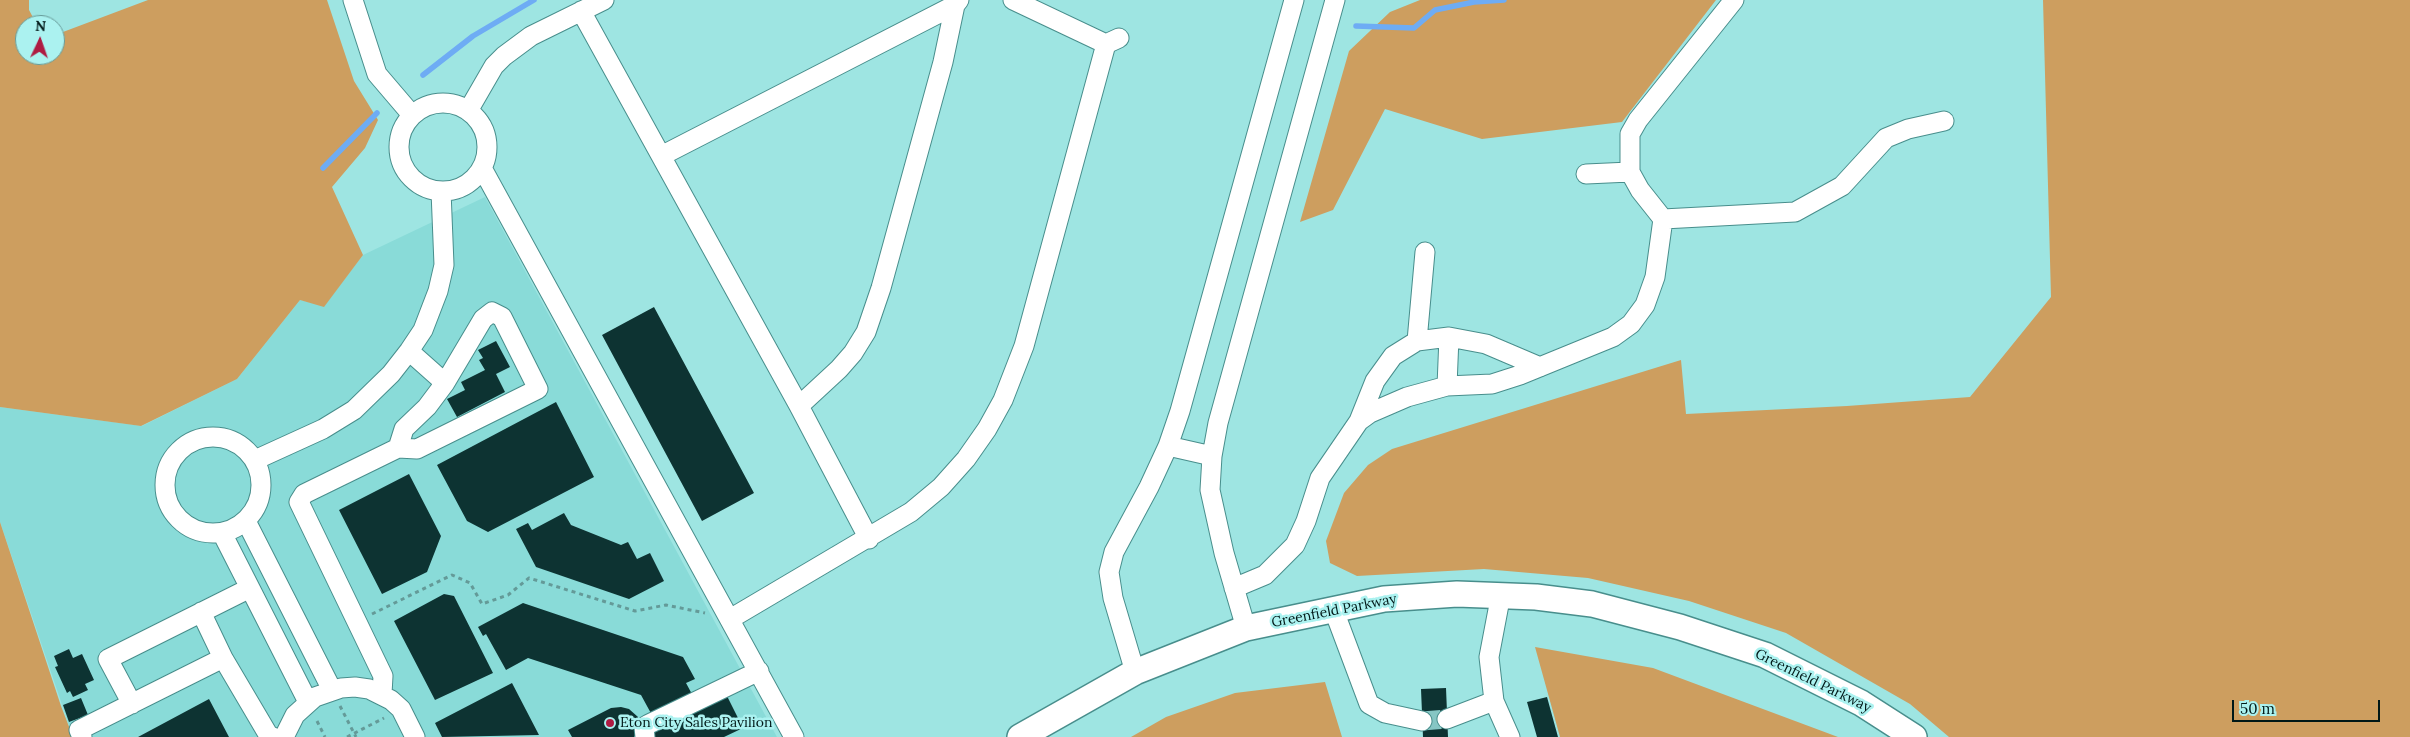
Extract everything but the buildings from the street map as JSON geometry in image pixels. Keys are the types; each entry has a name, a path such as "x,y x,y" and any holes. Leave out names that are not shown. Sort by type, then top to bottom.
{"main road":[{"name":"Greenfield Parkway","path":"1020,737 1135,672 1246,628 1333,608 1384,599 1457,594 1500,594 1592,604 1680,627 1764,655 1861,703 1914,737"}],"street":[{"path":"353,0 378,74 412,115"},
{"path":"468,111 494,66 504,56 531,36 604,0"},
{"path":"730,619 869,539 911,512 941,488 966,459 987,429 1003,400 1024,346 1113,41 1013,0"},
{"path":"1135,672 1113,598 1109,572 1114,552 1149,487 1168,446 1180,411 1294,0"},
{"path":"1246,628 1234,588 1210,490 1212,456 1218,423 1335,0"},
{"path":"1359,421 1406,397 1447,386 1492,384 1540,367 1613,337 1631,324 1645,304 1655,277 1663,218 1640,190 1630,172 1630,134 1638,120 1734,0"},
{"path":"660,156 957,2"},
{"path":"799,406 839,369 866,332 881,288 941,72 957,2"},
{"path":"581,11 799,406 869,539"},
{"path":"439,103 455,104 468,111 480,122 486,137 487,153 482,168 471,181 457,189 441,191 425,187 411,177 402,163 398,146 402,129 412,115 424,107 439,103"},
{"path":"1663,218 1795,212 1842,186 1886,138 1908,129 1944,121"},
{"path":"482,168 794,737"},
{"path":"1586,174 1630,172"},
{"path":"254,460 323,429 354,410 390,374 409,351 423,330 438,291 444,265 441,191"},
{"path":"1416,341 1425,252"},
{"path":"382,694 383,676 299,502 304,494 398,448 417,449 538,389 502,317 492,312 483,319 445,383 427,407 404,429 398,448"},
{"path":"1234,588 1265,575 1295,545 1306,521 1320,478 1359,421 1375,381 1393,356 1416,341 1449,337 1486,344 1540,367"},
{"path":"1447,386 1449,337"},
{"path":"409,351 445,383"},
{"path":"210,437 231,441 248,452 254,460 261,478 260,497 257,506 246,521 222,533 201,532 191,528 175,515 170,506 165,486 169,466 174,457 190,443 210,437"},
{"path":"1168,446 1212,456"},
{"path":"246,521 332,690"},
{"path":"222,533 308,702"},
{"path":"132,704 108,659 250,588"},
{"path":"1500,594 1489,657 1494,701 1510,737"},
{"path":"1333,608 1369,704 1385,713 1422,721"},
{"path":"201,612 223,658 269,736 273,737"},
{"path":"82,737 79,730 223,658"},
{"path":"645,737 644,727 649,724 759,672"},
{"path":"284,737 295,715 308,702 332,690 355,687 382,694 401,708 415,737"},
{"path":"1447,719 1494,701"}],"path":[{"path":"357,622 452,575 470,582 482,604 508,595 529,578 635,611 666,605 730,619"},
{"path":"332,690 355,735"},
{"path":"347,737 355,735 401,708"}],"shaded area":[{"path":"0,0 29,0 29,10 32,15 15,15 15,65 65,65 65,31 148,0 327,0 354,81 378,120 365,148 332,187 363,255 324,307 300,300 237,379 141,426 0,407"},
{"path":"1420,0 1716,0 1622,122 1482,139 1385,109 1333,210 1300,222 1349,51 1390,12"},
{"path":"2043,0 2410,0 2410,737 1949,737 1910,704 1786,633 1689,601 1588,578 1484,569 1357,576 1330,563 1326,541 1344,493 1368,465 1392,449 1681,360 1686,414 1847,406 1970,397 2051,297"},
{"path":"485,197 777,737 73,737 0,522 0,407 142,426 237,379 300,300 324,306 363,255"},
{"path":"0,522 61,706 73,737 0,737"},
{"path":"1535,647 1653,668 1838,737 1560,737"},
{"path":"1325,682 1342,737 1131,737 1166,717 1235,693"}],"waterway":[{"path":"423,75 473,36 534,0"},
{"path":"1356,26 1414,28 1435,10 1474,2 1504,0"},
{"path":"323,168 377,113"}],"tunnel":[{"path":"1422,721 1447,719"}],"place":[{"name":"Eton City Sales Pavilion","path":"610,723"}]}
